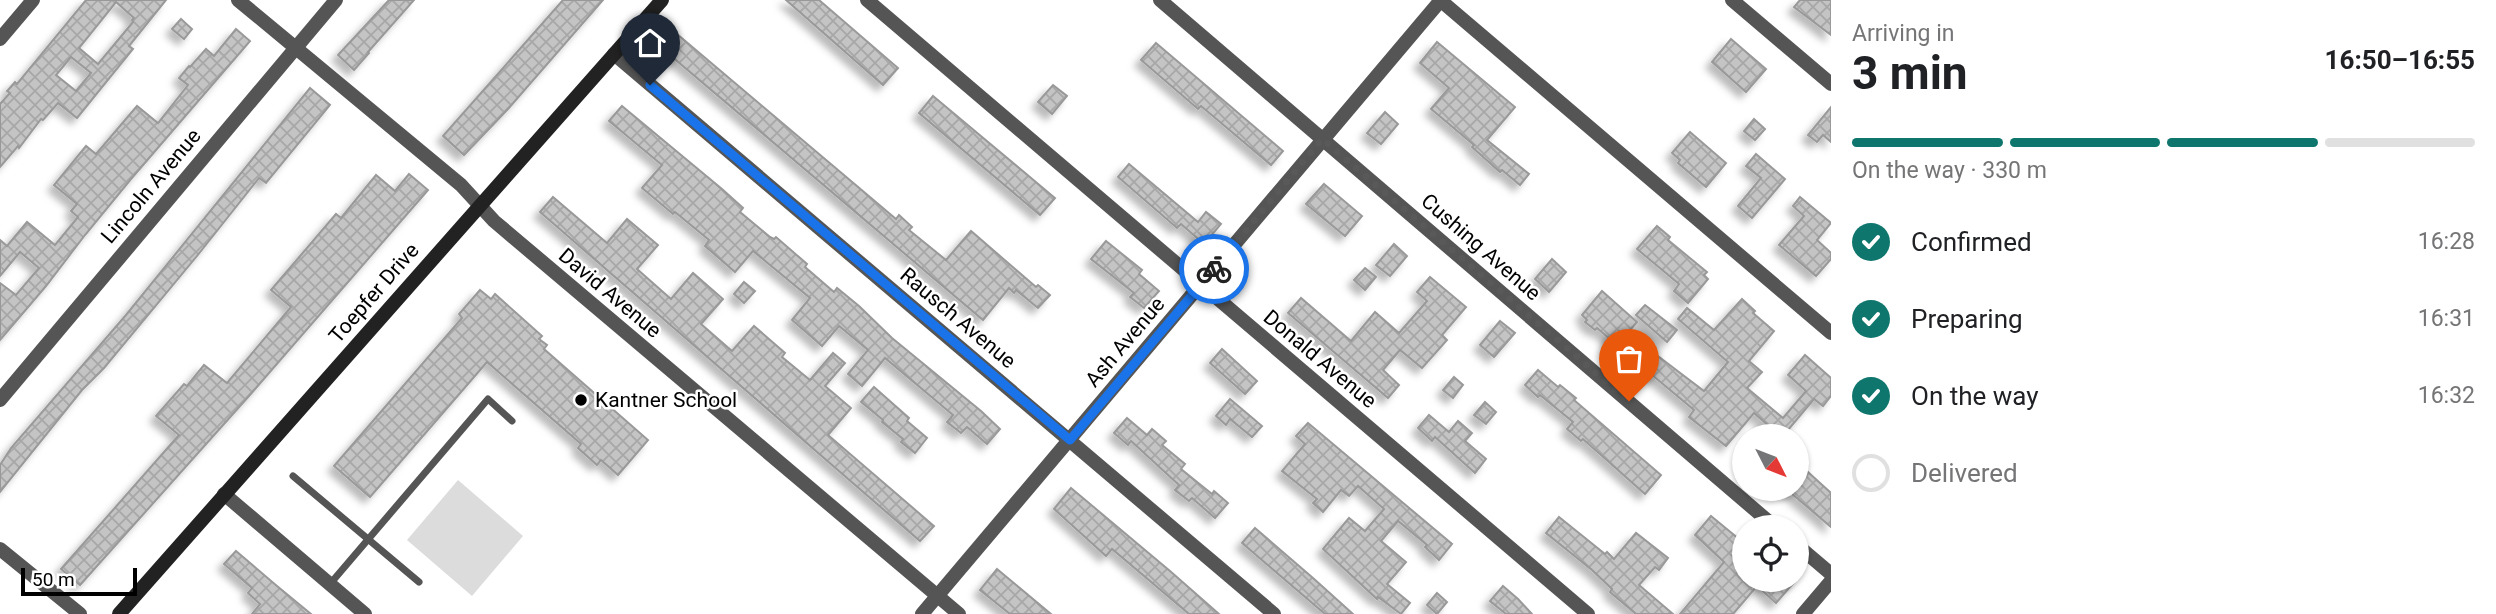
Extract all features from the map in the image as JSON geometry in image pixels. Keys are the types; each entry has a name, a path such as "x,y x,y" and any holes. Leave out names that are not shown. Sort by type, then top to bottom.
{"street":[{"path":"0,39 33,0"},
{"name":"David Avenue","path":"238,0 460,185 478,206 959,614"},
{"name":"Lincoln Avenue","path":"0,400 336,0"},
{"name":"Toepfer Drive","path":"118,614 662,0"},
{"name":"Donald Avenue","path":"867,0 1588,614"},
{"name":"Cushing Avenue","path":"1160,0 1761,515"},
{"path":"1440,0 1831,333"},
{"name":"Ash Avenue","path":"922,614 1440,0"},
{"path":"1732,0 1831,84"},
{"name":"Rausch Avenue","path":"614,54 1274,614"},
{"path":"224,494 365,614"},
{"path":"0,549 80,614"},
{"path":"1809,555 1831,574"},
{"path":"1803,614 1831,581"}],"lane":[{"path":"330,584 488,399 512,421"},
{"path":"293,476 419,582"}],"shaded area":[{"path":"458,480 523,536 472,596 407,540"}],"building":[{"path":"86,0 166,0 129,46 133,49 77,118 58,103 0,167 0,104 10,93 7,91 15,82 17,84","holes":["116,2 134,18 133,22 98,64 79,48","71,57 91,73 76,91 56,75"]},
{"path":"389,0 414,0 354,70 338,55"},
{"path":"563,0 603,0 464,155 443,136"},
{"path":"786,0 819,0 898,68 883,85"},
{"path":"1800,0 1831,0 1831,35 1794,7"},
{"path":"181,19 192,29 184,39 172,29"},
{"path":"236,29 250,41 131,179 0,340 0,283 16,295 39,268 20,252 0,276 0,240 7,246 27,222 55,245 78,217 71,211 77,204 54,185 86,146 96,154 137,106 158,123 188,85 179,78 206,49 214,56"},
{"path":"677,34 896,219 899,215 912,227 909,230 946,260 971,231 1036,287 1038,285 1050,295 1038,308 1016,290 1014,293 1009,288 983,320 664,50"},
{"path":"1731,39 1766,69 1746,92 1712,62"},
{"path":"1437,42 1515,107 1487,140 1529,174 1520,185 1502,170 1500,172 1472,147 1474,145 1431,109 1449,88 1420,63"},
{"path":"1156,43 1283,151 1271,165 1201,106 1198,109 1141,60"},
{"path":"1053,85 1067,96 1052,114 1038,102"},
{"path":"310,88 330,105 266,183 259,178 0,492 0,465 11,448 126,315"},
{"path":"933,96 1055,198 1040,215 919,113"},
{"path":"622,106 722,189 743,208 740,212 770,237 776,237 834,292 837,288 892,338 981,411 1000,429 987,444 967,427 961,433 947,422 953,415 885,358 862,386 848,374 868,350 839,326 822,346 792,320 810,298 753,251 735,272 705,246 709,240 642,188 662,165 609,121"},
{"path":"1831,107 1831,142 1823,135 1817,142 1808,135"},
{"path":"1385,112 1398,124 1381,144 1367,133"},
{"path":"1754,119 1765,129 1755,140 1744,131"},
{"path":"1690,132 1726,163 1706,187 1678,163 1680,160 1672,153"},
{"path":"1756,154 1785,179 1752,218 1738,206 1761,178 1746,166"},
{"path":"1129,164 1198,222 1206,212 1221,224 1204,244 1181,224 1177,228 1118,177"},
{"path":"409,174 428,190 80,585 61,569 179,435 156,416 204,365 227,383 291,307 271,290 336,214 341,218 376,175 395,191"},
{"path":"1324,184 1362,216 1345,236 1306,204"},
{"path":"553,197 607,243 627,219 658,245 637,269 671,299 693,273 723,299 701,324 732,351 754,326 785,353 782,357 810,380 833,353 845,363 825,386 851,408 828,435 934,526 920,541 877,504 540,212"},
{"path":"1800,197 1831,223 1817,240 1831,253 1831,259 1816,276 1779,245 1804,216 1793,206"},
{"path":"1657,226 1670,237 1668,240 1707,272 1704,275 1708,279 1688,303 1674,291 1679,284 1637,249"},
{"path":"1106,241 1142,270 1139,274 1159,291 1144,308 1130,297 1134,293 1091,259"},
{"path":"1394,244 1407,256 1390,276 1376,265"},
{"path":"1552,259 1566,272 1549,292 1535,279"},
{"path":"1365,268 1376,277 1365,290 1354,280"},
{"path":"1430,277 1466,307 1442,335 1447,340 1422,368 1400,350 1383,370 1399,385 1388,398 1288,313 1301,298 1351,341 1375,312 1399,333 1427,301 1417,292"},
{"path":"744,282 755,291 744,303 734,294"},
{"path":"480,290 491,299 495,294 542,336 539,339 547,345 544,349 648,440 618,475 601,460 597,465 578,448 581,444 487,362 370,497 334,466 462,318 459,314"},
{"path":"1602,291 1637,322 1617,345 1597,328 1595,330 1585,322 1587,320 1582,315"},
{"path":"1742,299 1755,311 1753,313 1774,331 1749,361 1762,372 1747,388 1783,418 1806,391 1788,375 1805,355 1831,378 1831,396 1823,406 1814,399 1793,424 1766,424 1754,413 1745,424 1732,424 1732,439 1726,446 1689,417 1694,410 1646,370 1658,356 1704,391 1728,362 1678,319 1687,308 1714,330"},
{"path":"1645,305 1677,330 1667,342 1636,315"},
{"path":"1500,321 1515,333 1494,357 1480,345"},
{"path":"1222,349 1257,381 1245,394 1210,363"},
{"path":"1538,370 1576,398 1574,400 1661,475 1645,494 1583,439 1581,441 1567,429 1573,422 1525,385"},
{"path":"1454,377 1463,385 1453,398 1443,390"},
{"path":"874,387 927,438 915,453 861,402"},
{"path":"1230,399 1262,426 1252,437 1230,419 1226,425 1216,416"},
{"path":"1485,402 1496,412 1486,424 1474,415"},
{"path":"1429,415 1449,432 1458,421 1472,433 1465,441 1486,459 1475,473 1435,437 1432,441 1418,428"},
{"path":"1127,418 1147,435 1152,429 1166,441 1162,445 1185,464 1181,469 1228,503 1215,518 1192,498 1189,501 1175,490 1179,485 1131,441 1128,445 1114,433"},
{"path":"1308,423 1452,544 1439,560 1425,547 1427,545 1398,521 1381,541 1406,562 1387,584 1410,603 1401,614 1378,597 1377,599 1323,549 1349,518 1365,531 1384,509 1358,486 1349,496 1341,490 1323,512 1313,503 1317,499 1282,471 1305,444 1296,436"},
{"path":"1810,474 1831,493 1831,527 1800,501 1810,500"},
{"path":"1071,488 1219,614 1189,614 1112,549 1106,556 1054,509"},
{"path":"1711,516 1732,533 1732,592 1752,592 1733,614 1680,614 1724,562 1695,535"},
{"path":"1559,517 1614,559 1636,533 1668,558 1659,570 1655,567 1639,585 1673,614 1636,614 1610,592 1612,589 1592,570 1546,533"},
{"path":"1255,528 1353,614 1325,614 1242,543"},
{"path":"236,551 311,614 252,614 260,604 248,593 252,588 224,564"},
{"path":"997,569 1051,614 1010,614 980,590"},
{"path":"1503,586 1532,614 1506,614 1490,601"},
{"path":"1764,592 1786,592 1776,603"},
{"path":"1437,593 1447,602 1437,614 1427,605"}],"way so far":[{"path":"1214,269 1322,139 1629,401"}],"place":[{"name":"Kantner School","path":"581,400"}],"route":[{"path":"650,85 1070,440 1214,269"}]}
